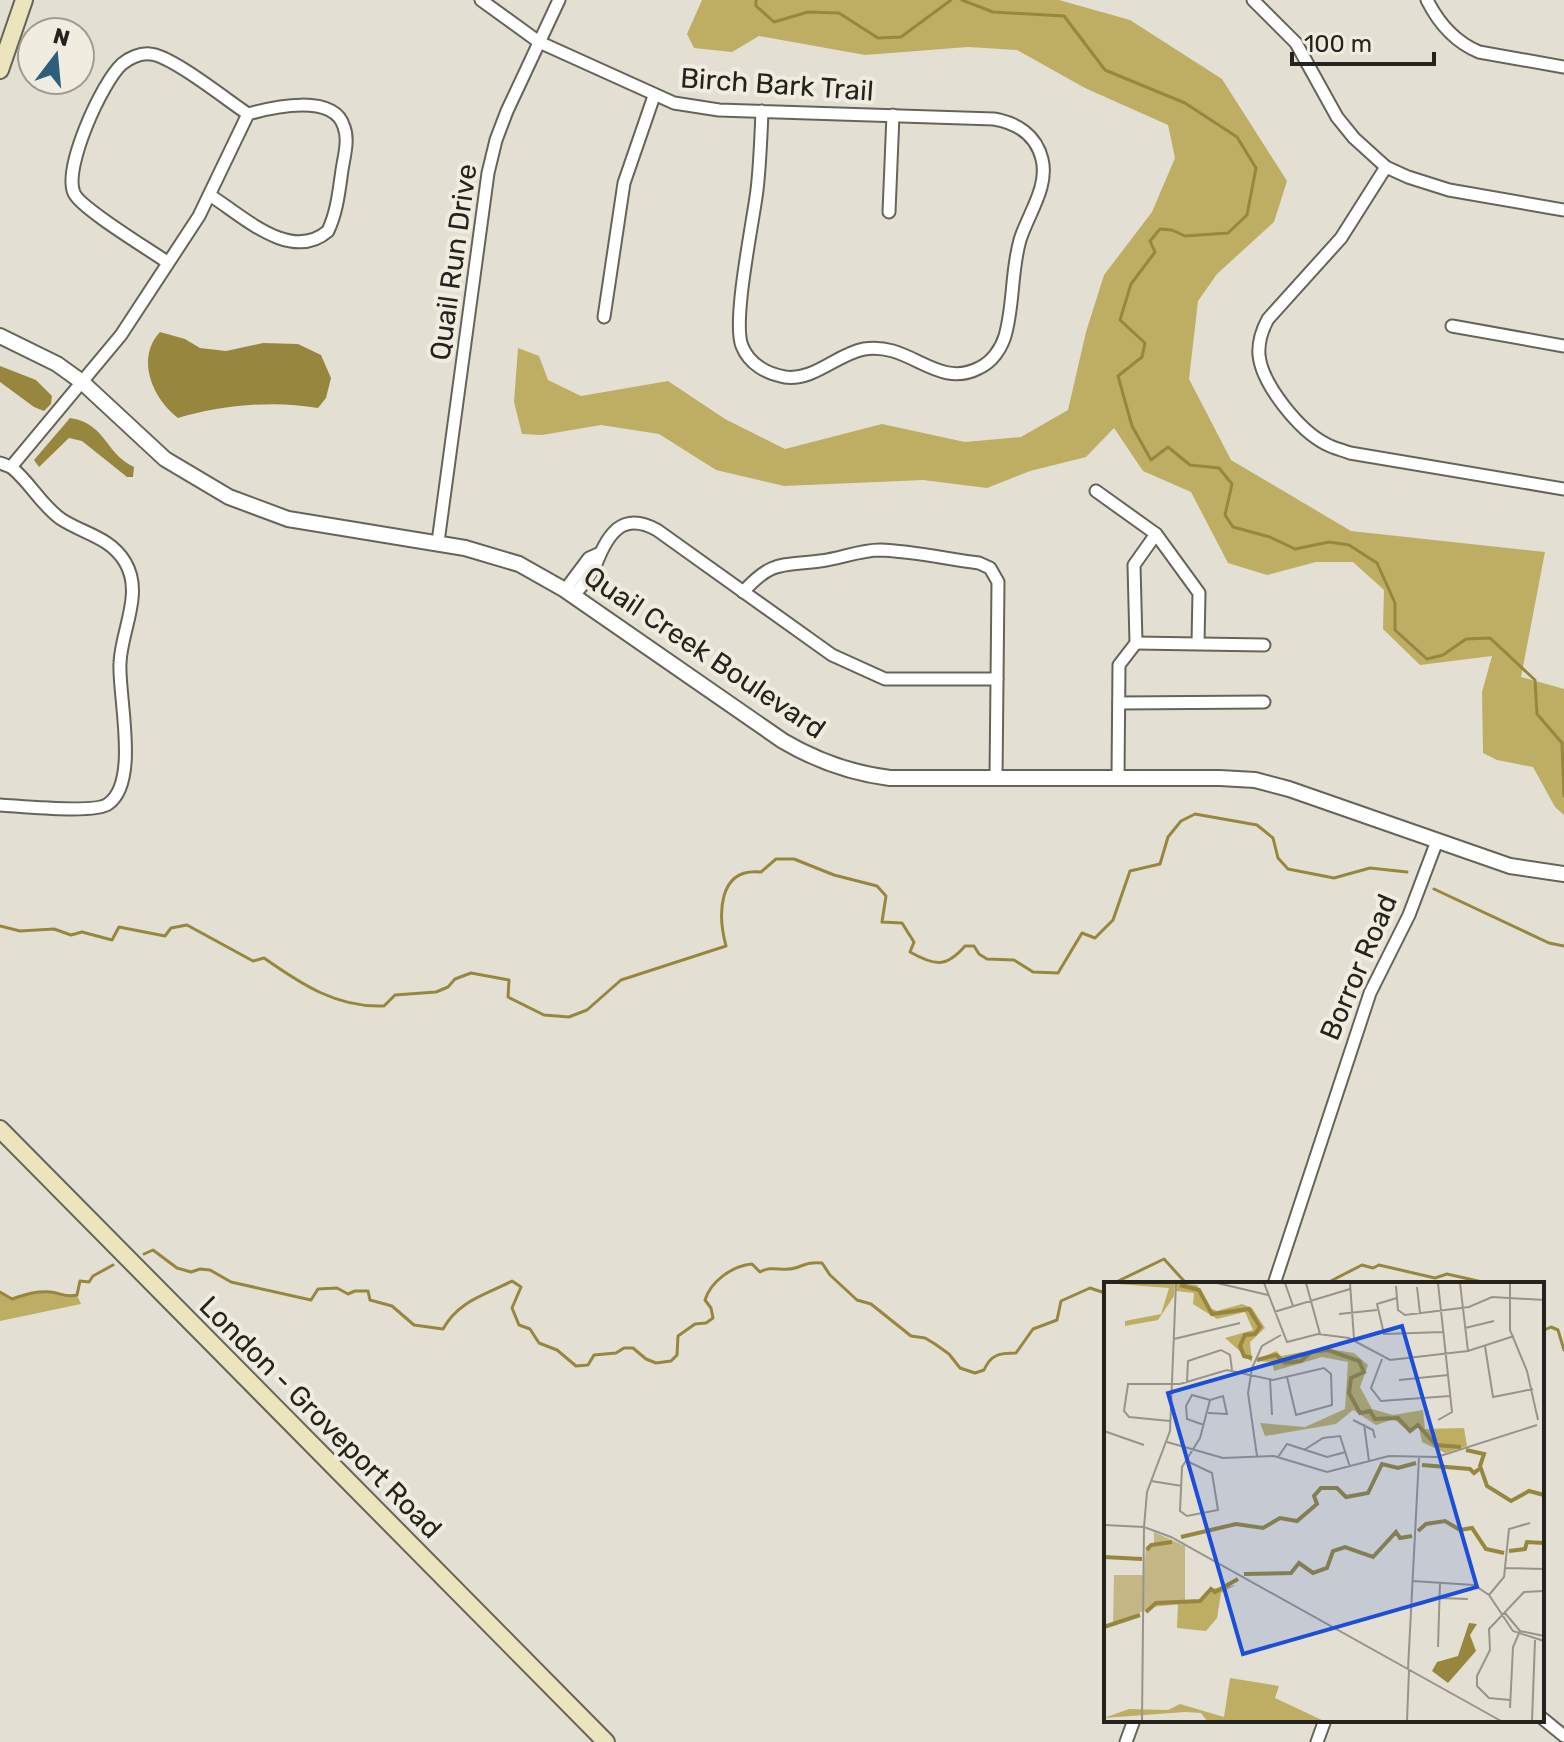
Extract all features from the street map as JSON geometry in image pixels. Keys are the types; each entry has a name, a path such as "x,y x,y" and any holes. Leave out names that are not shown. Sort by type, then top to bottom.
{"main road":[{"path":"0,70 24,0"},
{"name":"London - Groveport Road","path":"0,1129 606,1742"}],"street":[{"name":"Birch Bark Trail","path":"481,0 539,42 654,96 697,107 994,119 1020,127 1038,147 1044,170 1014,263 1005,336 999,350 979,369 952,374 938,371 907,354 876,348 861,349 800,376 773,374 750,359 739,333 757,189 762,111"},
{"name":"Quail Run Drive","path":"438,542 488,173 507,111 559,0"},
{"path":"1253,0 1296,43 1345,127 1386,167 1449,190 1564,210"},
{"path":"1427,0 1438,20 1469,48 1564,67"},
{"path":"167,262 98,214 74,193 72,173 93,110 120,65 146,53 175,64 248,114"},
{"path":"604,317 624,183 654,96"},
{"path":"0,805 87,810 108,805 115,797 124,767 124,716 119,673 121,647 132,594 126,563 111,545 53,513 5,465 121,335 211,196 248,114 277,105 309,106 329,109 344,124 346,136 338,200 328,231 308,243 280,239 211,196"},
{"path":"889,212 893,115"},
{"path":"1386,167 1341,238 1268,319 1258,351 1264,374 1273,391 1305,429 1326,444 1350,453 1564,489"},
{"path":"1452,326 1564,346"},
{"name":"Quail Creek Boulevard","path":"0,336 33,350 82,382 165,459 229,497 288,519 438,542 500,556 545,577 769,732 811,757 842,769 890,778 1255,780 1437,841"},
{"path":"1096,491 1156,534 1199,593 1198,643"},
{"path":"569,593 596,565 598,554 621,526 645,523 832,655 872,675 885,679 997,679"},
{"path":"1118,777 1119,665 1136,643 1134,565 1156,534"},
{"path":"743,592 774,566 824,561 845,554 881,550 979,563 990,568 998,582 996,778"},
{"path":"1136,643 1264,645"},
{"path":"1119,703 1264,702"},
{"path":"1437,841 1510,866 1564,874"},
{"name":"Borror Road","path":"1275,1282 1370,993 1409,915 1437,841"},
{"path":"1544,1720 1564,1736"},
{"path":"1126,1742 1133,1722"},
{"path":"1317,1742 1324,1722"}],"shaded area":[{"path":"702,0 1059,0 1130,20 1222,79 1287,181 1274,222 1217,274 1198,301 1189,379 1231,460 1351,531 1545,552 1521,677 1564,689 1564,815 1555,807 1533,767 1497,760 1483,753 1482,692 1492,656 1420,665 1383,629 1384,590 1353,562 1316,562 1267,575 1228,563 1191,492 1143,471 1114,428 1086,457 1030,471 987,488 923,480 784,486 716,470 659,434 601,425 542,435 522,434 514,402 518,348 539,356 548,380 581,396 668,381 725,419 785,449 882,424 965,442 1021,437 1068,410 1086,332 1104,275 1152,212 1175,158 1168,125 1085,88 1017,50 968,47 865,55 759,36 732,52 694,48 687,34"},
{"path":"160,332 185,339 200,348 226,351 263,343 298,344 321,355 331,378 326,398 318,408 284,404 248,405 178,418 161,400 150,378 149,354"},
{"path":"0,366 36,380 52,396 51,404 44,411 34,407 0,382"},
{"path":"70,418 82,421 98,432 117,455 134,467 133,477 127,477 82,441 69,438 39,467 34,460"},
{"path":"0,1292 12,1299 41,1292 77,1295 81,1304 0,1321"}],"waterway":[{"path":"756,0 756,6 774,22 808,12 839,13 878,38 901,37 951,0"},
{"path":"962,0 993,12 1064,16 1105,70 1185,103 1237,137 1256,168 1247,215 1228,233 1185,236 1160,229 1150,241 1155,252 1131,284 1120,320 1145,343 1142,357 1118,376 1132,426 1151,460 1168,447 1190,465 1219,468 1232,484 1225,515 1233,527 1270,537 1295,549 1329,542 1349,545 1377,563 1395,603 1395,630 1427,659 1443,655 1466,639 1490,638 1535,680 1537,714 1562,743 1564,796"},
{"path":"0,926 20,931 54,929 71,935 82,932 112,940 119,927 165,936 171,928 187,925 253,961 264,958 306,985 351,1003 384,1006 395,995 436,992 471,973 509,980 508,997 544,1015 569,1017 587,1010 621,980 726,946 722,908 728,885 736,877 761,872 776,859 794,859 834,875 877,886 886,896 882,922 902,923 914,942 910,952 926,960 946,961 965,946 974,946 987,959 1014,960 1033,972 1058,973 1082,933 1095,938 1113,920 1130,871 1160,864 1168,837 1181,821 1195,814 1257,825 1273,838 1278,858 1288,869 1334,878 1370,868 1407,872"},
{"path":"1434,889 1549,943 1564,946"},
{"path":"144,1254 153,1250 177,1268 191,1272 210,1270 231,1282 311,1300 318,1289 337,1288 348,1294 368,1291 370,1300 392,1306 414,1325 443,1329 465,1305 512,1281 521,1287 512,1308 519,1325 530,1329 539,1343 557,1350 576,1366 588,1365 594,1355 616,1353 624,1348 633,1348 656,1363 671,1361 677,1355 678,1336 695,1324 706,1323 713,1318 705,1300 712,1287 730,1271 744,1265 752,1264 760,1272 822,1263 830,1275 857,1300 871,1304 911,1336 925,1338 949,1354 960,1368 975,1373 984,1370 997,1356 1016,1353 1033,1329 1057,1320 1061,1301 1090,1288 1104,1290"},
{"path":"1116,1282 1164,1259 1184,1282"},
{"path":"0,1292 12,1299 41,1292 77,1295 80,1281 89,1282 93,1276 113,1265"},
{"path":"1329,1282 1362,1265 1373,1268 1379,1265 1435,1278 1447,1274 1482,1282"},
{"path":"1544,1330 1551,1327 1558,1330 1564,1350"}]}
